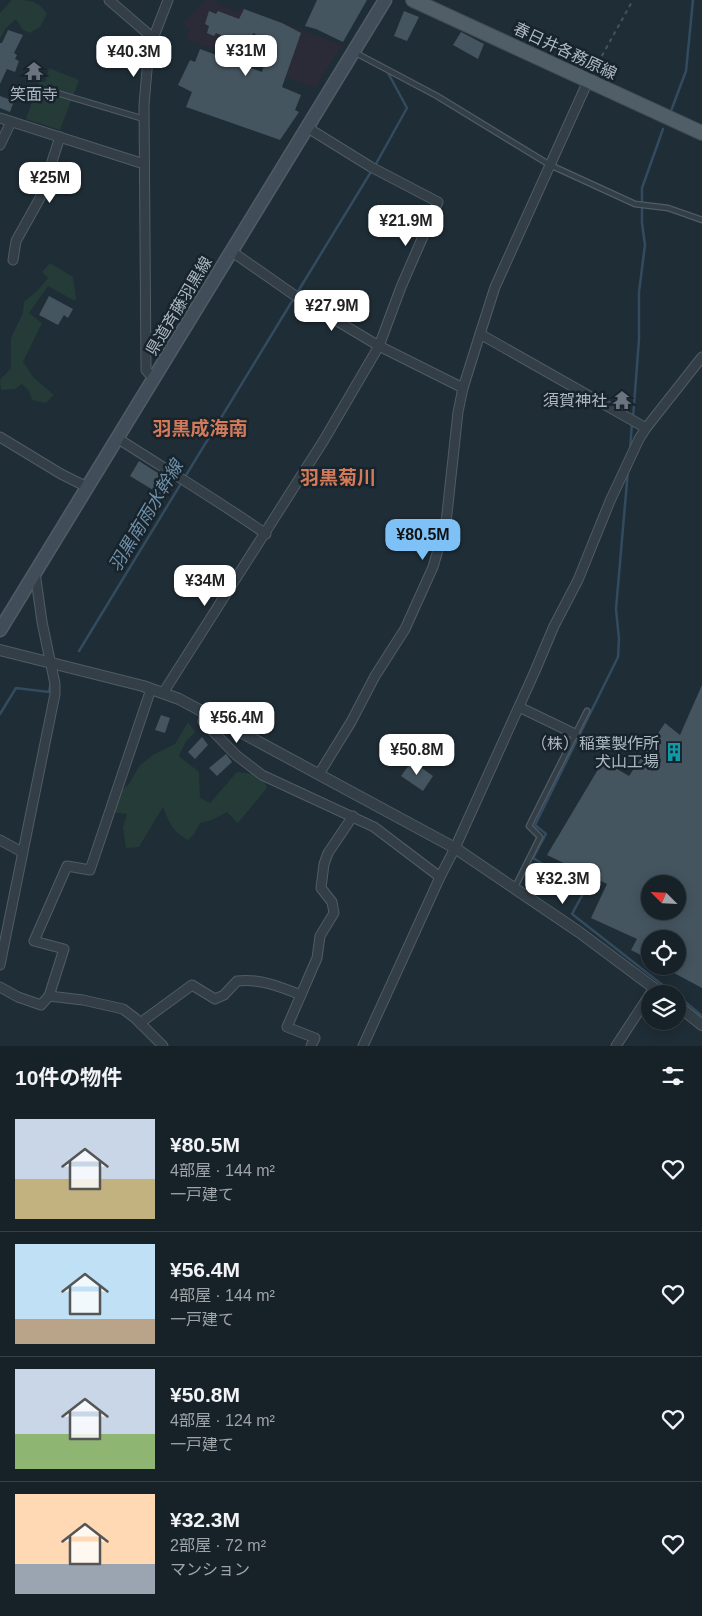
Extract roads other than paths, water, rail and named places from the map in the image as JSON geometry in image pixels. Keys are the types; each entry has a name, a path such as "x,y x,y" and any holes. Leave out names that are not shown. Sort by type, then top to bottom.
{"main road":[{"name":"県道斉藤羽黒線","path":"0,630 385,0"},
{"name":"春日井各務原線","path":"413,0 702,133"}],"street":[{"path":"109,0 153,38"},
{"path":"154,379 146,370 144,119 146,70 153,38 168,0"},
{"path":"319,774 351,722 375,676 405,629 433,567 446,523 458,412 463,388 480,334 495,287 588,81"},
{"path":"0,118 144,164"},
{"path":"0,145 11,122"},
{"path":"164,693 324,440 378,346 438,202 374,168 308,128"},
{"path":"13,260 16,241 40,198 60,137"},
{"path":"232,251 295,295 378,346 463,388"},
{"path":"480,334 646,428"},
{"path":"363,1046 455,848 554,626 578,580 610,501 639,439 646,428 700,364"},
{"path":"0,436 61,474 87,487"},
{"path":"117,438 210,496 266,534"},
{"path":"0,965 55,694 52,663 42,622 35,572"},
{"path":"0,650 151,689 179,699 455,848 515,887 650,985"},
{"path":"0,987 18,997 41,1005 49,996 64,949 34,941 67,866 90,870 151,689"},
{"path":"519,707 575,734"},
{"path":"205,713 203,721 236,755 258,772 374,827 440,878"},
{"path":"311,1046 315,1038 287,1027 317,958 320,936 334,914 332,902 321,888 324,864 328,853 352,816"},
{"path":"0,840 22,852"},
{"path":"140,1023 192,985 215,999 224,995 237,981 248,980 275,985 301,995"},
{"path":"49,996 123,1008 163,1046"},
{"path":"686,1012 702,1025"},
{"path":"616,1046 641,1013"}],"lane":[{"path":"354,52 437,96 550,165 614,196 639,205 668,208 702,220"},
{"path":"47,90 144,119"},
{"path":"515,887 540,837 529,826 587,712"}],"waterway":[{"path":"671,111 686,71 693,0"},
{"name":"羽黒南雨水幹線","path":"297,293 377,162 407,108 387,71"},
{"path":"633,418 639,339 639,292 645,245 642,223 642,188 663,129"},
{"name":"羽黒南雨水幹線","path":"79,651 294,298"},
{"path":"630,450 632,423"},
{"path":"628,470 616,609 619,639 618,657 535,825 546,834 533,858 585,890 572,914 663,985"},
{"name":"羽黒南雨水幹線","path":"0,714 16,688 49,692 51,681"},
{"path":"686,1003 702,1016"}],"place":[{"name":"笑面寺","path":"34,71"},
{"name":"須賀神社","path":"622,400"},
{"name":"（株）稲葉製作所 犬山工場","path":"674,752"}],"district":[{"name":"羽黒成海南","path":"200,428"},
{"name":"羽黒菊川","path":"338,477"}]}
